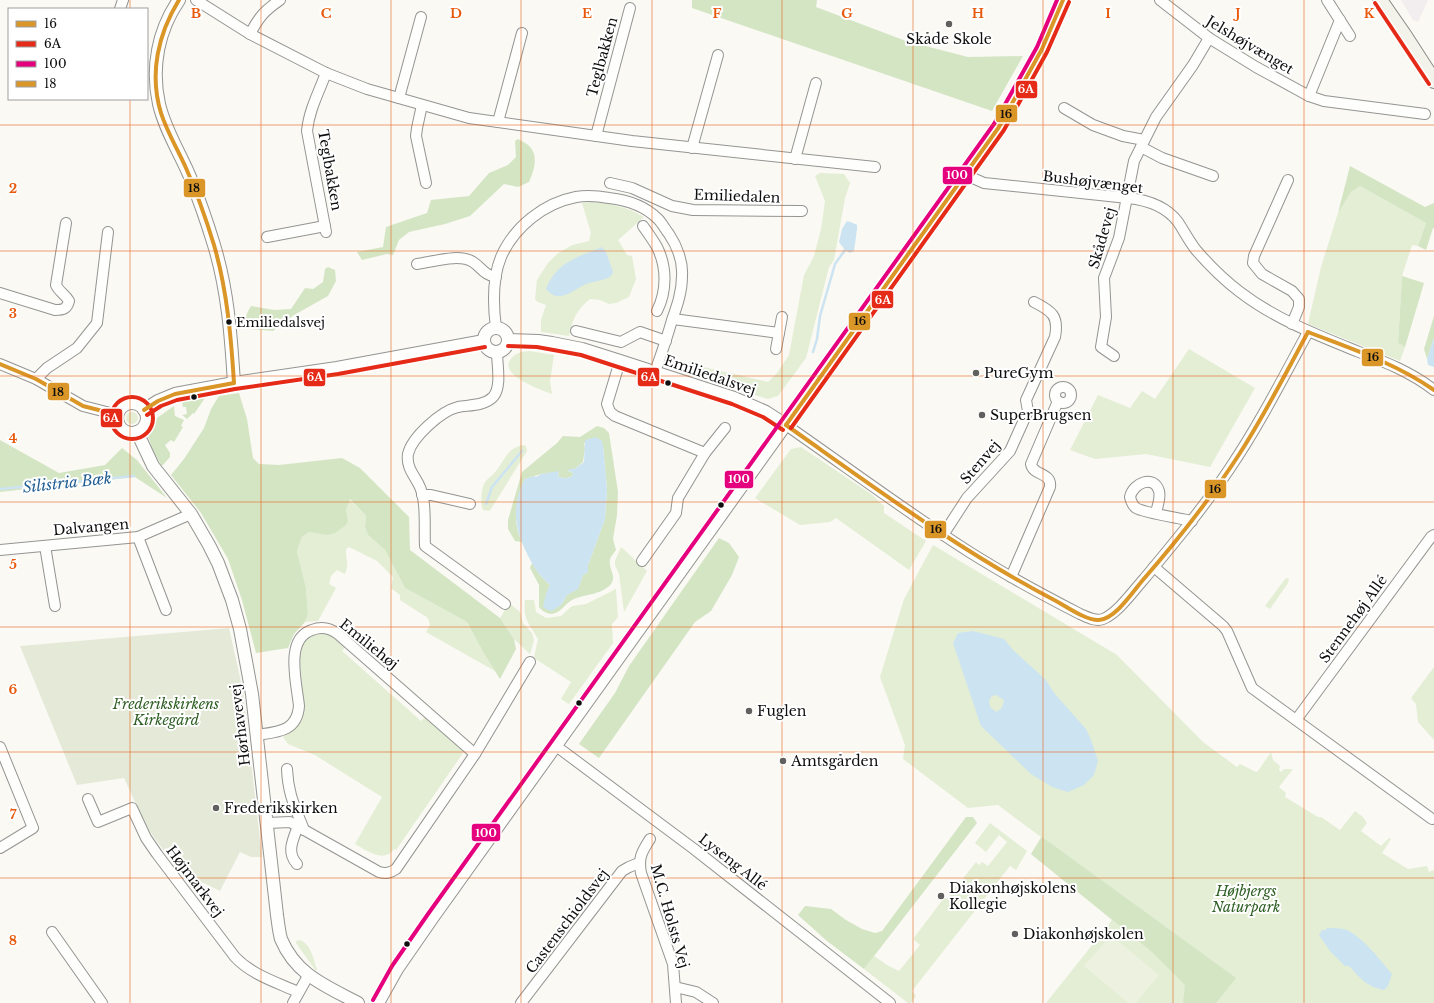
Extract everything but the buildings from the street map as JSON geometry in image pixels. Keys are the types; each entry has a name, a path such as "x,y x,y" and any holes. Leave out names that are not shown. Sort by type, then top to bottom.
{"main road":[{"path":"1380,0 1434,81"}],"street":[{"path":"179,0 164,28 158,46 156,85 165,121 190,176 204,212 223,276 229,310 234,383"},
{"path":"196,0 250,34 326,73 367,89 469,118 692,148 875,167"},
{"path":"250,34 259,17 268,8 280,0"},
{"path":"378,1003 397,969 429,923 999,127 1021,90 1041,51 1063,0"},
{"name":"Jelshøjvænget","path":"1160,0 1209,38 1256,67 1309,96 1324,101 1425,114"},
{"path":"1327,0 1350,36"},
{"name":"Teglbakken","path":"596,136 630,8"},
{"path":"399,98 421,17"},
{"path":"1309,96 1340,20"},
{"path":"498,122 522,33"},
{"name":"Skådevej","path":"1114,356 1101,347 1106,317 1104,278 1119,238 1134,161 1156,117 1193,65 1209,38"},
{"path":"692,148 718,55"},
{"name":"Teglbakken","path":"267,237 326,229 307,131 308,120 326,73"},
{"path":"795,159 816,82"},
{"path":"422,105 416,128 416,136 426,183"},
{"path":"1064,108 1093,126 1143,144 1162,158 1213,176"},
{"name":"Bushøjvænget","path":"966,175 984,183 1002,186 1128,198 1143,200 1156,205 1170,213 1178,222 1195,249 1224,279 1266,310 1308,332 1400,369 1417,378 1434,390"},
{"path":"1288,180 1254,256 1253,263 1262,274 1292,291 1299,299 1299,307 1292,324"},
{"name":"Emiliedalen","path":"610,183 632,188 672,206 693,210 802,211"},
{"path":"496,328 494,298 496,278 501,257 516,233 546,207 561,201 576,197 588,196 619,199 640,205 659,220 672,240 679,255 683,275 682,292 655,372"},
{"path":"659,220 672,206"},
{"path":"0,293 55,310 63,310 68,307 69,301 66,296 58,291 56,285 66,223"},
{"path":"643,226 657,247 664,270 664,289 657,311"},
{"path":"36,379 47,368 77,348 97,323 108,232"},
{"path":"417,264 460,257 473,262 488,276 496,278"},
{"path":"664,270 681,267"},
{"name":"Stenvej","path":"943,535 967,498 1010,451 1028,411 1026,400 1057,330 1057,322 1053,314 1046,308 1034,302"},
{"path":"776,349 782,317"},
{"path":"673,319 779,333"},
{"path":"496,328 503,330 506,333 508,340 507,347 504,350 497,352 487,348 484,341 489,331 496,328"},
{"path":"576,331 621,342 640,332 666,340"},
{"path":"786,425 943,535 1011,577 1080,614 1098,620 1112,614 1192,521 1230,468 1255,428 1308,332"},
{"name":"Emiliedalsvej","path":"508,340 538,341 560,344 620,361 753,405 786,425"},
{"path":"144,410 158,401 175,394 234,383 337,368 484,341"},
{"path":"497,352 498,382 493,397 483,403 456,408 437,418 416,439 410,447 408,456 409,466 419,485 422,495 425,546 505,604"},
{"path":"620,361 607,404 610,412 705,453"},
{"path":"0,364 36,379 83,406 118,415"},
{"path":"1011,577 1050,487 1050,481 1048,478 1033,469 1031,464 1058,402"},
{"path":"132,404 141,407 144,410 147,419 146,423 140,430 131,433 122,429 119,425 118,415 123,407 132,404"},
{"path":"642,561 676,513 678,498 705,453 725,428"},
{"name":"Hørhavevej","path":"136,432 153,466 190,514 209,545 232,600 246,659 281,938 299,968 308,976 358,1003"},
{"path":"422,495 431,494 470,504"},
{"path":"1156,513 1192,521"},
{"name":"Dalvangen","path":"0,550 138,537 190,514"},
{"name":"Stennehøj Allé","path":"1296,720 1431,537 1434,535"},
{"name":"Dalvangen","path":"138,537 166,610"},
{"name":"Dalvangen","path":"45,546 55,606"},
{"path":"1154,567 1223,626 1227,631 1252,688 1432,819"},
{"name":"Emiliehøj","path":"256,735 280,732 294,722 299,711 294,660 295,651 298,641 304,634 320,627 331,629 338,634 476,754"},
{"path":"267,823 290,822 379,872 385,874 390,873 396,869 476,754 530,662"},
{"name":"Lyseng Allé","path":"556,746 700,854 890,1003"},
{"path":"0,747 33,828 0,848"},
{"path":"287,769 288,786 301,828 291,848 291,856 296,864"},
{"name":"Højmarkvej","path":"88,800 98,822 132,808 146,838 157,854 235,957 247,969 254,973 298,992"},
{"name":"M.C. Holsts Vej","path":"650,839 639,863 641,873 673,964 676,1003"},
{"name":"Castenschioldsvej","path":"521,1003 622,871 639,863"},
{"path":"52,932 102,1003"},
{"path":"294,1003 298,992 308,976"},
{"path":"675,988 696,992 713,1003"}],"shaded area":[{"path":"1401,0 1428,0 1418,22 1413,20"}],"green space":[{"path":"692,0 817,0 816,7 906,41 968,57 1023,56 992,111 692,8"},
{"path":"518,139 528,145 534,154 535,163 529,182 518,187 504,184 470,216 445,224 409,232 399,240 393,255 387,254 362,260 357,252 383,247 386,227 427,213 431,200 469,196 489,173 508,165 516,157 515,141"},
{"path":"1350,166 1425,207 1434,203 1434,228 1426,250 1418,246 1426,223 1360,186 1351,192 1338,213"},
{"path":"820,173 844,174 850,183 845,198 834,260 829,267 806,358 778,396 768,399 664,365 666,360 669,359 768,382 777,373 789,355 804,275 814,256 821,229 825,201 815,176"},
{"path":"1360,186 1426,223 1418,246 1412,245 1402,276 1398,343 1405,347 1400,361 1308,324 1321,267 1338,213 1351,192"},
{"path":"591,202 618,206 644,217 618,240 627,255 632,256 636,279 629,297 616,303 609,304 600,300 590,299 585,303 576,315 569,336 541,332 541,320 546,305 535,299 537,280 548,263 557,254 572,245 589,241 591,233 582,203"},
{"path":"328,267 335,270 336,281 328,296 294,315 273,331 250,329 246,323 246,318 251,306 274,310 291,309 305,288 313,289 323,282 325,269"},
{"path":"1402,276 1424,283 1405,347 1398,343"},
{"path":"1434,316 1434,338 1427,359 1424,349"},
{"path":"1189,349 1255,388 1210,467 1146,454 1095,459 1070,450 1098,395 1130,408 1142,391 1155,399"},
{"path":"529,351 554,355 550,381 552,394 524,382 511,372 509,366 510,360 518,353"},
{"path":"239,393 247,419 253,458 259,464 279,465 342,458 360,468 409,517 410,550 500,618 514,639 516,649 500,679 467,622 405,588 385,550 368,535 365,527 366,516 350,499 346,510 348,520 346,525 335,533 327,535 309,532 302,537 297,551 306,588 308,614 305,622 294,634 288,648 256,653 242,600 228,559 201,513 171,475 184,459 204,428 211,409 219,396"},
{"path":"205,398 194,414 193,413 187,419 182,415 187,414 186,407 183,407 182,402"},
{"path":"174,406 175,416 184,420 181,426 183,427 174,442 171,440 165,445 170,453 170,457 163,465 161,465 152,448 148,436 153,430 157,418"},
{"path":"130,412 134,412 138,418 134,424 130,424 126,420 126,416"},
{"path":"597,426 604,428 609,433 618,492 617,515 613,539 616,550 610,563 613,581 603,590 572,600 558,612 552,614 548,613 539,607 539,585 530,568 532,563 540,575 550,585 548,589 561,605 567,595 579,586 583,575 588,572 588,565 605,519 607,489 603,446 584,443 585,448 583,462 576,468 568,471 573,473 570,477 560,477 558,476 559,472 541,474 525,479 519,494 516,510 517,527 522,542 515,541 508,529 508,520 522,472 557,443 563,436 580,437"},
{"path":"0,440 59,473 105,465 122,448 137,460 167,498 135,477 0,492"},
{"path":"522,445 526,446 527,451 491,509 489,511 483,510 481,496 485,482 496,471 509,452"},
{"path":"801,447 871,494 884,506 884,513 926,541 909,570 836,518 830,522 800,525 755,498 791,449"},
{"path":"349,499 366,516 365,527 368,535 385,550 405,588 467,622 495,671 426,632 430,625 428,618 400,600 400,595 391,588 393,577 377,561 349,547 346,549 347,564 345,574 337,570 331,576 329,584 336,588 318,621 305,622 308,614 306,588 297,551 302,537 309,532 327,534 338,529 348,520 346,510"},
{"path":"719,538 729,543 739,557 732,575 711,611 695,622 599,758 579,744 615,693 629,666"},
{"name":"Højbjergs Naturpark","path":"933,545 1117,655 1203,742 1237,767 1240,764 1256,772 1271,752 1273,760 1280,766 1279,770 1281,772 1284,769 1293,769 1279,787 1286,793 1285,797 1318,817 1321,817 1340,830 1355,811 1363,817 1367,823 1361,831 1381,846 1389,838 1391,839 1382,853 1408,869 1427,866 1429,872 1434,870 1434,1003 1046,1003 1112,920 1031,854 1041,837 998,805 968,808 903,759 905,745 880,677 904,599"},
{"path":"621,547 647,571 624,612 619,574 615,565 615,561"},
{"path":"1285,579 1289,579 1288,583 1270,609 1265,606"},
{"path":"616,589 618,617 612,624 613,643 569,704 561,699 571,682 534,658 538,639 526,617 525,600 534,600 536,612 546,618 561,616 572,606 586,604"},
{"path":"509,603 520,612 523,623 532,633 534,640 530,654 514,639 500,618"},
{"name":"Frederikskirkens Kirkegård","path":"229,628 243,691 262,857 251,857 240,852 220,891 179,871 147,828 124,778 77,785 20,646"},
{"path":"321,632 332,635 346,646 342,651 421,721 426,716 465,750 396,850 394,849 385,855 380,856 355,844 382,797 315,755 288,744 283,737 291,732 296,726 304,711 299,650 306,637"},
{"path":"1434,667 1434,740 1418,722 1416,704 1411,698"},
{"path":"966,817 973,817 977,823 864,969 827,941 798,915 805,906 831,909 862,929 875,933 882,931"},
{"path":"990,823 1027,851 1016,870 1010,866 912,991 916,996 911,1003 908,1003 864,969 874,956 899,971 920,945 913,939 944,898 947,899 976,862 979,865 982,862 988,866 1007,842 999,835 986,852 975,843"},
{"path":"1042,837 1236,978 1216,1003 1183,1003 1185,985 1151,951 1031,854"},
{"path":"1111,935 1159,975 1136,1003 1128,1003 1084,966"},
{"path":"300,940 309,948 317,969 316,971 296,943 296,941"}],"water":[{"path":"847,221 857,225 854,251 850,253 845,250 839,242 842,229"},
{"path":"602,247 606,252 613,272 611,276 586,284 566,295 561,296 551,294 546,289 550,280 568,262"},
{"path":"1434,338 1434,367 1428,365 1427,359"},
{"path":"596,437 602,441 603,446 607,489 605,519 588,565 588,572 583,575 578,589 567,595 561,605 552,611 548,610 543,607 550,585 536,570 524,547 517,526 517,503 520,491 525,479 534,476 536,477 541,474 559,471 558,476 560,477 566,478 573,475 573,473 567,470 576,468 584,462 585,440"},
{"path":"973,631 1004,639 1013,650 1046,680 1054,693 1086,729 1091,740 1098,761 1094,775 1084,785 1068,792 1052,787 1031,774 981,726 953,643 958,633","holes":["996,695 1004,700 1000,710 996,712 990,707 989,701 992,696"]},
{"path":"1327,928 1349,931 1363,941 1392,974 1388,986 1384,990 1364,981 1349,966 1345,966 1330,951 1319,935 1322,930 1326,930"}],"waterway":[{"path":"813,352 817,339 820,316 835,264 845,250"},
{"path":"486,504 492,487 522,451"},
{"name":"Silistria Bæk","path":"0,489 134,476"}],"transit line":[{"name":"18","path":"179,0 161,40 156,69 157,98 163,120 194,187 214,245 228,313 234,383"},
{"name":"100","path":"373,1000 392,966 428,914 994,124 1037,47 1057,0"},
{"name":"16","path":"786,425 999,127 1042,49 1063,0"},
{"name":"6A","path":"791,428 1004,130 1047,52 1069,2"},
{"name":"6A","path":"1375,3 1429,84"},
{"name":"16","path":"1308,332 1389,364 1434,390"},
{"name":"16","path":"786,425 918,518 1020,582 1077,613 1094,620 1105,619 1123,605 1181,535 1205,503 1240,453 1308,332"},
{"name":"6A","path":"508,346 537,347 581,355 732,404 763,417 783,430"},
{"name":"6A","path":"147,415 161,406 177,400 235,389 338,374 485,347"},
{"name":"18","path":"0,364 36,379 83,406 118,415"},
{"name":"18","path":"144,410 158,401 175,394 234,383"},
{"name":"6A","path":"132,397 147,403 153,418 147,433 132,439 117,433 111,418 117,403 132,397"}],"place":[{"name":"Skåde Skole","path":"949,24"},
{"name":"Emiliedalsvej","path":"229,322"},
{"name":"PureGym","path":"976,373"},
{"name":"SuperBrugsen","path":"982,415"},
{"name":"Fuglen","path":"749,711"},
{"name":"Amtsgården","path":"783,761"},
{"name":"Frederikskirken","path":"216,808"},
{"name":"Diakonhøjskolens Kollegie","path":"941,896"},
{"name":"Diakonhøjskolen","path":"1015,934"}]}
